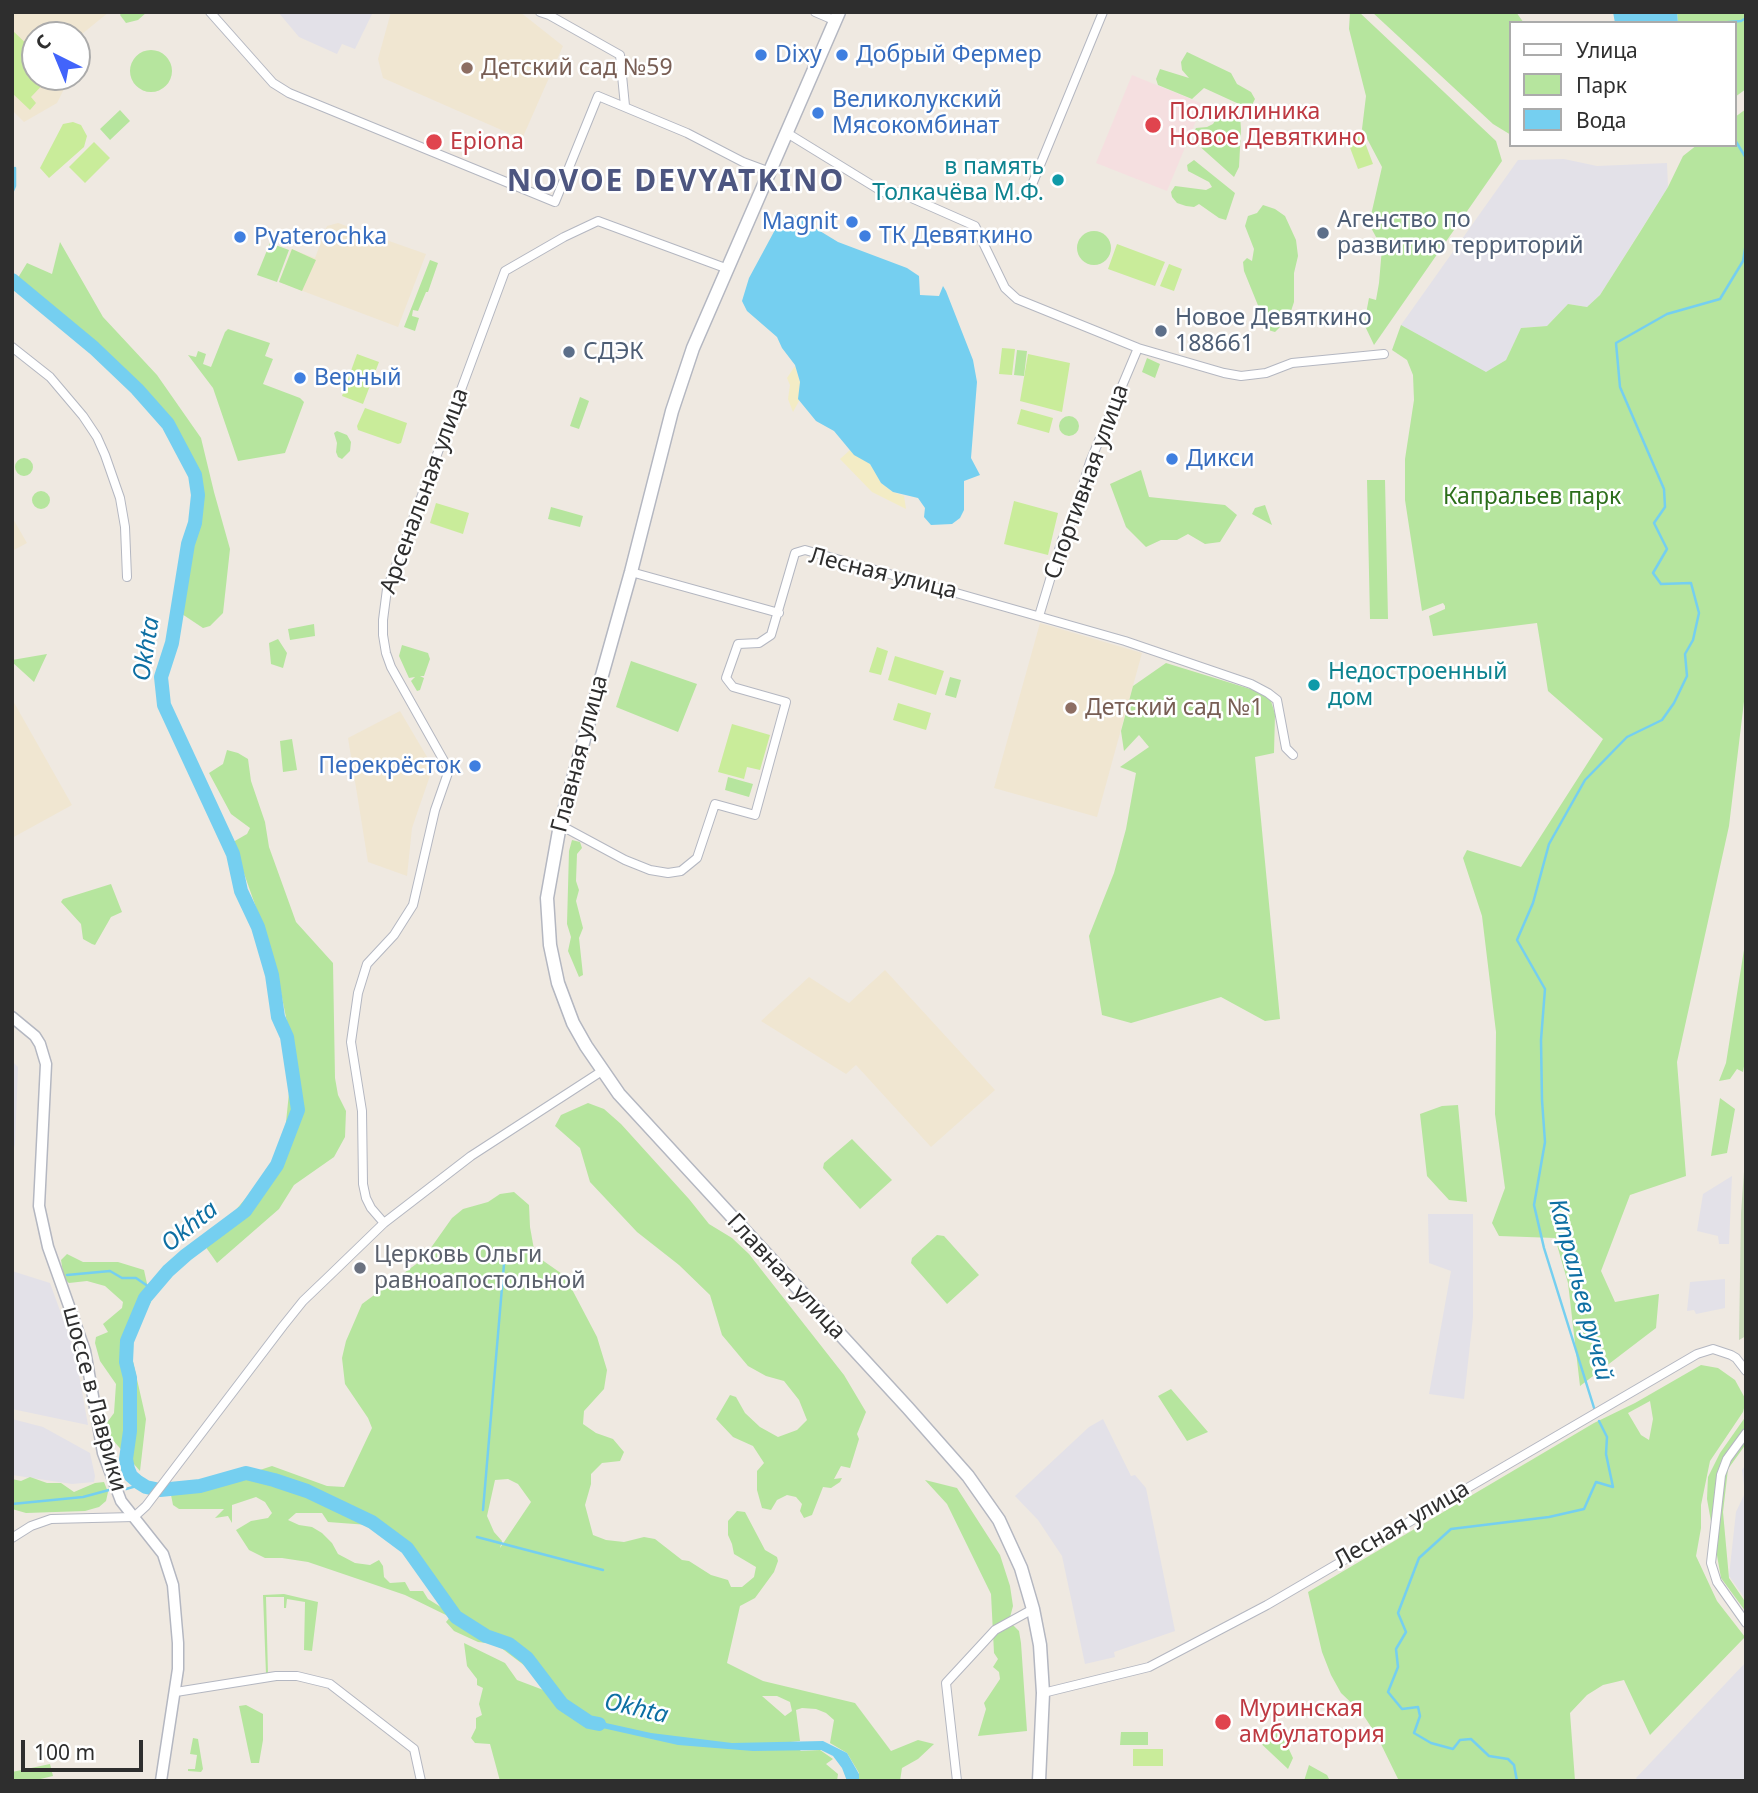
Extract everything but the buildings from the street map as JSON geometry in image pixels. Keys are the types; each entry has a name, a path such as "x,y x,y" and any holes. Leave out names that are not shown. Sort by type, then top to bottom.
{"main road":[{"name":"Главная улица","path":"837,17 693,348 672,411 631,572 560,825 547,898 550,944 558,983 573,1023 602,1071 636,1115 908,1408 968,1476 999,1520 1021,1568 1040,1645 1044,1693 1038,1777"}],"street":[{"path":"210,12 274,83 289,93 555,202 598,96 770,172"},
{"path":"540,12 620,55 625,106"},
{"path":"815,12 837,17"},
{"path":"1030,192 1103,12"},
{"path":"787,133 883,192 898,192 975,226 1005,288 1017,299 1138,348 1241,376 1266,373 1292,363 1384,355"},
{"name":"Арсенальная улица","path":"384,1223 371,1208 363,1184 362,1111 351,1042 358,993 367,964 394,935 413,905 435,810 449,770 391,667 383,635 386,598 395,568 505,271 598,221 728,269"},
{"path":"12,347 50,377 97,437 120,498 125,527 127,577"},
{"name":"Спортивная улица","path":"1039,616 1090,462 1138,348"},
{"name":"Лесная улица","path":"560,825 625,860 650,870 668,873 681,871 697,858 715,804 755,815 786,702 733,687 726,678 738,644 765,641 775,627 795,553 805,550 1135,644 1261,688 1277,700 1286,748 1293,755"},
{"path":"631,572 779,613"},
{"name":"шоссе в Лаврики","path":"12,1017 29,1028 44,1054 47,1075 40,1185 43,1229 85,1351 101,1443 120,1498 163,1554 173,1585 178,1643 176,1692 161,1781"},
{"path":"12,1538 31,1526 51,1520 134,1517 146,1506 303,1301 384,1223 471,1156 602,1071"},
{"name":"Лесная улица","path":"1044,1693 1149,1668 1267,1605 1697,1354 1713,1349 1731,1355 1745,1368"},
{"path":"1746,1433 1727,1459 1721,1475 1711,1563 1717,1582 1746,1623"},
{"path":"957,1781 946,1683 995,1630 1033,1609"},
{"path":"176,1692 276,1676 298,1676 330,1684 414,1749 421,1781"}],"shaded area":[{"path":"12,12 109,12 91,27 91,21 21,21 21,91 63,91 57,103 24,122 12,110"},
{"path":"278,12 373,12 355,49 342,44 337,54 299,37"},
{"name":"Детский сад №59","path":"391,12 520,12 563,46 522,139 383,78 378,59"},
{"name":"Поликлиника Новое Девяткино","path":"1132,75 1203,104 1167,191 1096,163"},
{"path":"1564,159 1597,166 1667,163 1668,187 1600,295 1587,307 1568,304 1547,326 1521,328 1506,360 1486,373 1401,325 1518,160"},
{"path":"338,223 426,254 398,327 279,282 291,249 315,258 327,226"},
{"path":"12,517 27,543 12,551"},
{"name":"Детский сад №1","path":"1040,623 1142,653 1097,817 994,788"},
{"path":"12,699 72,805 12,838"},
{"path":"400,711 433,767 412,828 407,876 368,862 348,738"},
{"path":"885,970 995,1090 931,1147 856,1065 846,1074 761,1021 809,977 849,1003"},
{"path":"12,1061 18,1067 15,1144 12,1156"},
{"path":"1732,1176 1729,1244 1719,1244 1718,1236 1697,1231 1703,1194"},
{"path":"1428,1214 1473,1214 1473,1317 1464,1399 1429,1394 1451,1271 1429,1263"},
{"path":"12,1271 50,1283 75,1352 88,1425 12,1409"},
{"path":"1725,1279 1725,1308 1696,1314 1694,1310 1687,1311 1690,1282"},
{"path":"12,1419 43,1427 90,1453 94,1482 72,1484 12,1475"},
{"path":"1103,1419 1131,1476 1135,1475 1146,1488 1175,1631 1114,1652 1115,1657 1085,1664 1062,1556 1038,1520 1015,1496 1089,1427"},
{"path":"1746,1464 1746,1600 1729,1576 1736,1512 1745,1493 1742,1470"},
{"path":"1746,1662 1746,1781 1638,1781 1636,1778"}],"green space":[{"path":"122,12 147,12 138,20 126,23 120,15"},
{"path":"1350,12 1359,12 1496,141 1502,161 1374,345 1364,324 1369,298 1376,300 1379,283 1382,248 1369,224 1382,167 1362,129 1366,96 1349,29"},
{"path":"1372,12 1516,12 1523,21 1510,21 1510,134 1493,124"},
{"path":"1677,12 1746,12 1746,89 1737,96 1737,21 1678,21"},
{"path":"12,30 21,39 21,91 37,91 31,97 36,103 30,110 12,93"},
{"path":"151,50 166,56 172,71 166,86 151,92 136,86 130,71 136,56"},
{"path":"1187,52 1231,73 1237,84 1251,92 1255,99 1252,105 1239,104 1204,88 1192,99 1158,85 1156,79 1160,69 1189,78 1182,70 1181,62"},
{"name":"Капральев парк","path":"1746,109 1746,685 1729,826 1677,1062 1686,1176 1630,1195 1601,1271 1615,1302 1659,1294 1656,1328 1580,1386 1568,1283 1555,1238 1499,1236 1492,1223 1505,1188 1495,1114 1496,1032 1482,916 1463,858 1467,850 1521,867 1603,739 1548,691 1537,623 1433,636 1429,616 1445,609 1445,606 1443,603 1422,611 1405,500 1405,459 1414,400 1413,375 1407,360 1392,350 1401,325 1486,372 1506,360 1521,328 1547,326 1568,304 1587,307 1600,295 1668,187 1683,156 1694,147 1737,147 1737,116"},
{"path":"120,110 130,121 110,140 100,129"},
{"path":"1230,113 1240,116 1241,129 1239,167 1234,177 1197,144 1193,134 1196,128 1207,127 1213,124 1218,116"},
{"path":"73,122 81,125 87,136 84,147 49,178 40,168 63,124"},
{"path":"1361,132 1373,164 1358,169 1346,137"},
{"path":"94,142 110,158 85,183 69,167"},
{"path":"1194,160 1235,193 1226,220 1199,204 1194,207 1186,206 1177,203 1172,197 1171,192 1175,186 1206,190 1212,187 1209,182 1188,171 1187,165"},
{"path":"1263,205 1285,216 1296,240 1298,256 1294,273 1294,302 1291,311 1278,317 1280,327 1275,332 1268,330 1244,271 1243,262 1247,258 1252,261 1254,249 1245,226 1248,216 1257,213"},
{"path":"1094,231 1106,236 1111,248 1106,260 1094,265 1082,260 1077,248 1082,236"},
{"path":"60,242 103,317 157,375 201,438 230,549 223,613 210,626 203,628 182,614 188,562 202,503 197,475 171,422 84,335 16,281 27,263 52,274"},
{"path":"270,243 289,250 277,282 257,275"},
{"path":"1117,244 1165,262 1155,286 1108,269"},
{"path":"292,249 316,260 302,291 279,282"},
{"path":"430,260 438,263 418,311 413,310 412,316 419,318 415,331 404,327"},
{"path":"1169,264 1182,269 1174,291 1160,286"},
{"path":"228,329 270,343 265,356 273,359 263,384 304,402 285,453 238,461 213,388 188,355 196,357 198,351 206,354 203,364 211,367"},
{"path":"1002,348 1015,349 1012,375 999,374"},
{"path":"1017,350 1027,351 1024,376 1014,375"},
{"path":"357,354 379,362 363,404 342,396"},
{"path":"1028,354 1070,363 1062,412 1020,401"},
{"path":"1147,358 1160,364 1155,378 1142,372"},
{"path":"580,397 589,401 579,429 570,426"},
{"path":"365,408 407,423 401,443 358,430 357,426"},
{"path":"1021,409 1053,418 1049,433 1017,424"},
{"path":"1069,416 1076,419 1079,426 1076,433 1069,436 1062,433 1059,426 1062,419"},
{"path":"337,431 347,435 351,442 350,451 342,459 336,452 334,433"},
{"path":"24,458 30,461 33,467 30,473 24,476 18,473 15,467 18,461"},
{"path":"1141,470 1149,497 1225,505 1237,515 1220,542 1205,544 1188,534 1177,540 1161,540 1146,547 1126,527 1110,484"},
{"path":"1367,480 1385,480 1388,619 1370,619"},
{"path":"41,491 47,494 50,500 47,506 41,509 35,506 32,500 35,494"},
{"path":"1014,501 1058,513 1048,555 1004,544"},
{"path":"436,503 469,513 463,534 430,523"},
{"path":"1265,505 1272,525 1252,514 1255,508"},
{"path":"551,507 583,516 580,527 548,519"},
{"path":"314,624 315,636 290,640 288,629"},
{"path":"278,639 287,653 283,668 271,664 269,643"},
{"path":"402,645 428,653 430,659 424,676 420,676 424,678 420,690 417,691 411,681 415,677 409,678 399,656"},
{"path":"877,647 888,651 881,675 869,672"},
{"path":"47,654 34,682 12,662 12,660"},
{"path":"895,656 944,671 936,695 888,680"},
{"path":"631,661 697,684 678,732 616,707"},
{"path":"1166,663 1260,692 1271,701 1275,714 1274,753 1255,757 1280,1019 1265,1021 1221,997 1131,1023 1102,1015 1089,936 1114,873 1126,829 1136,773 1120,767 1149,747 1139,735 1124,751 1121,731 1133,686"},
{"path":"950,677 961,680 956,698 945,695"},
{"path":"898,703 931,713 926,730 893,720"},
{"path":"732,724 770,735 760,770 747,767 744,779 718,772"},
{"path":"292,739 297,770 283,772 280,741"},
{"path":"227,750 248,759 251,781 265,822 269,847 296,922 333,963 335,1078 338,1095 346,1111 345,1137 334,1157 294,1185 279,1209 217,1263 205,1246 269,1171 285,1132 290,1083 288,1027 278,978 233,842 247,834 250,828 231,814 209,773 223,764"},
{"path":"728,777 753,784 749,797 725,790"},
{"path":"572,840 580,842 582,848 577,854 576,881 579,890 576,901 583,928 579,938 583,975 579,977 568,951 571,937 567,924 569,851"},
{"path":"111,884 122,912 111,917 95,945 83,939 81,924 61,902 63,899"},
{"path":"1746,937 1746,1055 1743,1072 1737,1069 1730,1079 1719,1081 1726,1063"},
{"path":"1720,1098 1735,1109 1727,1153 1711,1156"},
{"path":"588,1103 604,1109 621,1124 709,1224 732,1238 749,1254 844,1375 866,1412 857,1434 859,1439 850,1468 841,1466 834,1479 842,1478 840,1482 831,1488 823,1487 812,1515 804,1518 800,1511 802,1504 796,1497 787,1495 777,1500 771,1510 762,1508 757,1490 757,1471 764,1463 753,1446 733,1437 716,1419 730,1395 736,1397 745,1413 760,1427 778,1437 797,1430 807,1420 799,1400 784,1381 766,1376 748,1366 722,1335 710,1295 679,1265 637,1232 590,1182 580,1148 555,1126 561,1115"},
{"path":"1458,1105 1467,1202 1449,1200 1427,1176 1420,1114 1442,1106"},
{"path":"852,1139 892,1180 860,1209 823,1168 824,1163"},
{"path":"1746,1144 1746,1336 1739,1340 1741,1213"},
{"path":"514,1192 529,1205 535,1255 565,1276 597,1337 607,1370 604,1389 584,1411 583,1424 596,1433 613,1439 624,1452 620,1461 602,1463 591,1474 585,1505 593,1535 624,1542 644,1537 655,1539 682,1560 689,1561 711,1575 728,1580 731,1587 742,1587 754,1577 756,1567 734,1554 728,1535 728,1521 737,1511 745,1512 765,1550 777,1557 778,1561 774,1572 755,1598 740,1606 727,1663 763,1681 855,1703 891,1751 918,1740 934,1744 918,1759 902,1768 900,1781 859,1781 859,1773 847,1753 830,1743 834,1720 816,1709 802,1708 796,1710 800,1741 791,1742 801,1751 820,1750 833,1759 826,1764 838,1774 837,1781 500,1781 490,1744 475,1743 471,1738 476,1728 476,1718 482,1715 479,1704 483,1688 477,1685 477,1679 467,1666 464,1643 505,1663 517,1680 546,1691 533,1672 496,1644 478,1642 454,1631 446,1622 450,1617 405,1595 308,1562 265,1558 249,1550 236,1530 251,1521 268,1518 272,1513 265,1502 256,1497 232,1505 232,1523 228,1516 215,1518 224,1509 179,1509 173,1505 171,1495 193,1492 272,1466 327,1486 344,1487 372,1428 345,1384 342,1358 346,1341 362,1304 423,1259 452,1218 463,1209 488,1202 500,1194","holes":["508,1479 518,1484 531,1502 500,1548 502,1541 494,1532 487,1516 495,1480","296,1513 322,1513 328,1522 368,1525 405,1551 417,1567 422,1566 432,1576 443,1594 444,1609 428,1599 423,1591 410,1591 405,1582 390,1583 384,1577 383,1566 379,1560 370,1565 355,1563 338,1554 322,1533 288,1520","762,1696 777,1696 790,1702 792,1711 785,1716"]},
{"path":"937,1235 944,1236 979,1275 947,1304 911,1263 912,1258"},
{"path":"67,1254 83,1262 118,1262 144,1270 151,1302 129,1344 146,1419 140,1471 111,1438 106,1424 114,1413 116,1384 100,1361 95,1343 96,1337 108,1332 103,1324 122,1308 123,1302 105,1286 87,1281 69,1283 64,1279 61,1260"},
{"path":"1701,1365 1718,1368 1735,1380 1746,1400 1743,1412 1710,1461 1701,1505 1701,1528 1696,1556 1717,1601 1745,1637 1650,1735 1624,1680 1603,1685 1587,1695 1570,1713 1575,1781 1399,1781 1377,1736 1362,1713 1341,1693 1331,1675 1322,1652 1308,1592 1594,1423","holes":["1650,1401 1653,1419 1649,1440 1641,1435 1628,1413"]},
{"path":"1171,1389 1208,1432 1187,1441 1158,1396"},
{"path":"1746,1416 1746,1444 1728,1469 1723,1512 1729,1578 1746,1603 1746,1612 1721,1578 1707,1499 1708,1477 1720,1453"},
{"path":"30,1477 47,1483 61,1483 74,1492 104,1482 108,1492 106,1501 99,1507 85,1511 26,1513 12,1509 12,1479 21,1481"},
{"path":"925,1480 957,1488 1000,1555 1013,1606 1009,1621 1019,1631 1021,1643 1027,1731 978,1736 986,1709 984,1703 1000,1679 999,1672 993,1667 998,1659 994,1653 991,1594 947,1504"},
{"path":"284,1594 318,1602 312,1651 304,1650 305,1602 287,1599 284,1608 284,1597 266,1597 266,1674 263,1595"},
{"path":"246,1705 263,1714 263,1740 259,1763 251,1763 239,1706"},
{"path":"1121,1732 1148,1732 1148,1745 1120,1745"},
{"path":"1281,1732 1293,1758 1288,1769 1254,1737"},
{"path":"193,1738 198,1739 203,1769 201,1772 188,1771 195,1769 197,1755 190,1754"},
{"path":"1133,1749 1163,1749 1163,1766 1133,1766"},
{"path":"50,1764 53,1776 32,1781 12,1781 12,1772"},
{"path":"1309,1765 1327,1775 1330,1781 1304,1781"}],"sand":[{"path":"795,366 800,382 799,401 793,412 788,399 790,385 787,378"},
{"path":"850,450 870,464 881,483 904,496 906,509 872,492 840,459"}],"water":[{"path":"1613,12 1677,12 1678,21 1615,21"},
{"path":"792,214 838,242 907,268 919,276 920,295 939,296 943,286 946,291 973,360 977,382 971,458 980,475 964,481 964,510 960,518 952,524 931,525 924,517 925,508 918,498 893,492 881,483 870,464 854,455 834,431 816,421 798,399 800,382 795,365 777,337 747,311 742,301 749,278 783,217"},
{"path":"579,1717 651,1733 732,1743 823,1741 847,1753 859,1774 859,1781 847,1781 833,1756 821,1750 753,1751 678,1745 598,1727"}],"waterway":[{"path":"1737,21 1746,18"},
{"name":"Капральев ручей","path":"1737,143 1746,158"},
{"path":"12,193 15,186 15,168"},
{"name":"Капральев ручей","path":"1595,1411 1544,1248 1534,1205 1545,1142 1541,1040 1545,989 1517,940 1533,903 1549,844 1585,780 1627,737 1662,720 1674,703 1687,676 1685,654 1693,640 1699,613 1691,583 1661,584 1653,573 1667,549 1654,523 1665,507 1664,489 1620,387 1616,343 1667,314 1720,299 1743,261 1746,243"},
{"name":"Okhta","path":"12,280 94,348 137,389 168,424 195,475 198,495 195,523 188,544 172,643 161,677 164,705 233,854 241,891 258,927 272,975 278,1017 287,1037 298,1110 277,1165 245,1211 186,1255 145,1298 127,1341 126,1362 130,1378 130,1431 126,1459 128,1469 138,1482 160,1490 200,1486 246,1473 307,1491 372,1522 407,1548 456,1617 486,1636 509,1644 527,1658 562,1704 589,1722 599,1724"},
{"path":"483,1510 504,1264"},
{"path":"67,1275 110,1271 122,1278 136,1278 152,1289"},
{"path":"1517,1781 1514,1765 1508,1759 1489,1756 1471,1739 1460,1740 1453,1749 1431,1743 1414,1733 1420,1716 1418,1707 1402,1709 1388,1692 1398,1667 1396,1649 1406,1632 1398,1613 1419,1558 1451,1529 1549,1517 1584,1509 1596,1482 1613,1487 1606,1454 1607,1437 1599,1421"},
{"path":"126,1489 138,1482"},
{"path":"12,1504 83,1497 109,1490"},
{"path":"477,1537 603,1570"}],"place":[{"name":"Dixy","path":"761,55"},
{"name":"Добрый Фермер","path":"842,55"},
{"name":"Детский сад №59","path":"467,68"},
{"name":"Великолукский Мясокомбинат","path":"818,113"},
{"name":"Поликлиника Новое Девяткино","path":"1153,125"},
{"name":"Epiona","path":"434,142"},
{"name":"в память Толкачёва М.Ф.","path":"1058,180"},
{"name":"Magnit","path":"852,222"},
{"name":"Агенство по развитию территорий","path":"1323,233"},
{"name":"ТК Девяткино","path":"865,236"},
{"name":"Pyaterochka","path":"240,237"},
{"name":"Новое Девяткино 188661","path":"1161,331"},
{"name":"СДЭК","path":"569,352"},
{"name":"Верный","path":"300,378"},
{"name":"Дикси","path":"1172,459"},
{"name":"Недостроенный дом","path":"1314,685"},
{"name":"Детский сад №1","path":"1071,708"},
{"name":"Перекрёсток","path":"475,766"},
{"name":"Церковь Ольги равноапостольной","path":"360,1268"},
{"name":"Муринская амбулатория","path":"1223,1722"}],"district":[{"name":"NOVOE DEVYATKINO","path":"676,182"}]}
